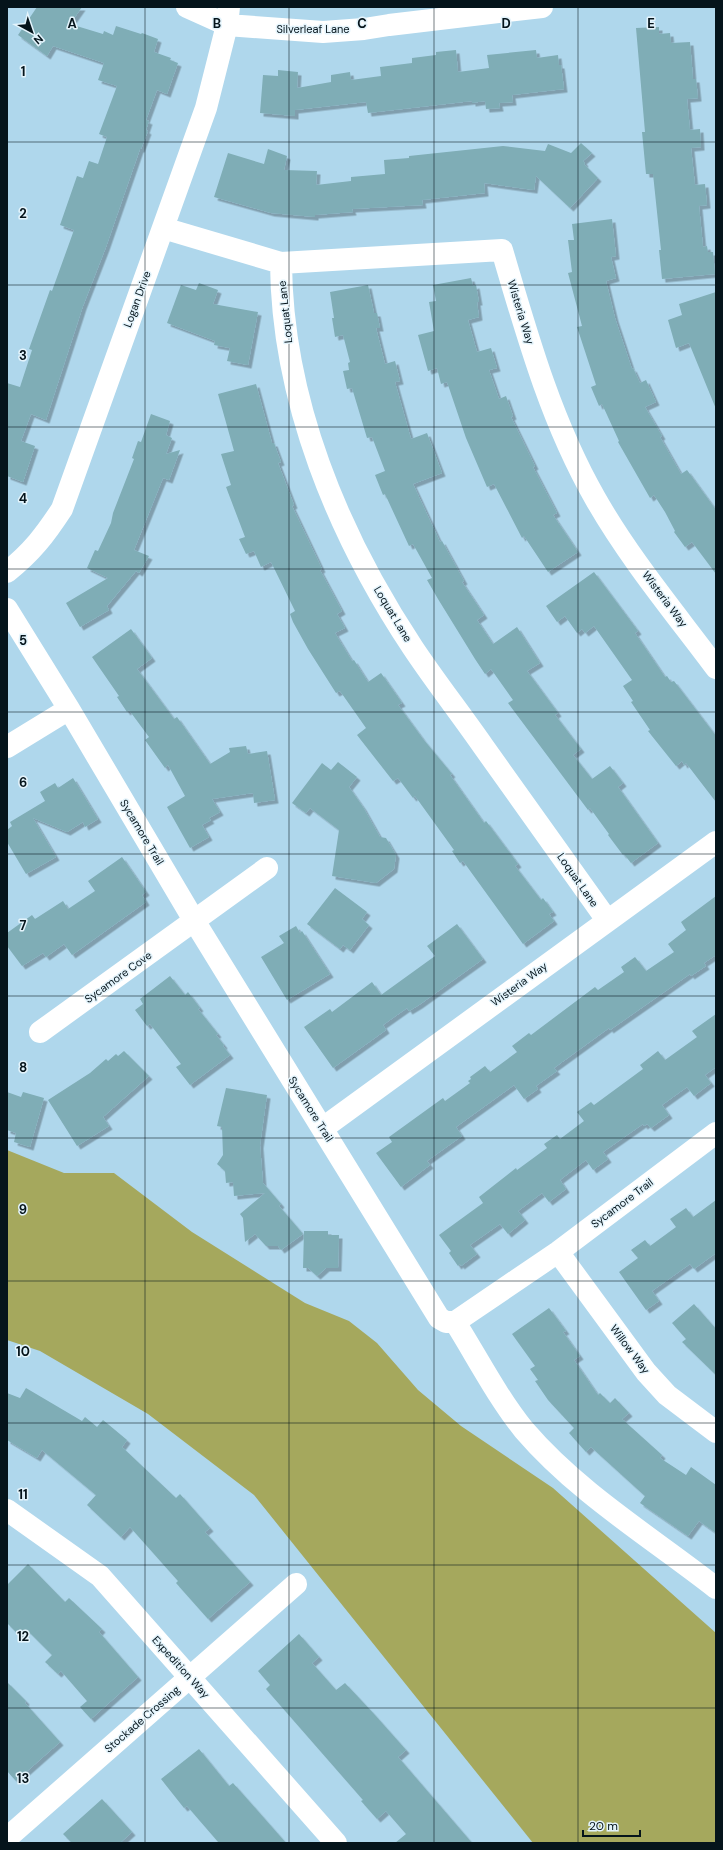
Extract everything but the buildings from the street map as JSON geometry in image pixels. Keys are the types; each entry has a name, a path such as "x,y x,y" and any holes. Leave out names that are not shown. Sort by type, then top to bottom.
{"street":[{"path":"187,7 228,16"},
{"name":"Silverleaf Lane","path":"228,16 323,32 364,29 495,10 542,7"},
{"name":"Logan Drive","path":"7,572 26,556 45,534 62,509 206,108 228,16"},
{"name":"Wisteria Way","path":"162,228 281,263 502,250 552,408 580,470 596,500 631,553 716,668"},
{"name":"Loquat Lane","path":"281,263 284,322 304,419 320,467 346,529 378,589 413,648 607,920"},
{"name":"Sycamore Trail","path":"7,609 69,709 195,922 439,1318 446,1322 455,1322 558,1252 716,1133"},
{"path":"7,747 69,709"},
{"name":"Wisteria Way","path":"323,1128 716,842"},
{"name":"Sycamore Cove","path":"40,1032 195,922 267,868"},
{"name":"Willow Way","path":"558,1252 646,1372 667,1395 716,1432"},
{"path":"455,1322 510,1410 539,1446 581,1485 716,1588"},
{"name":"Expedition Way","path":"7,1510 100,1576 336,1843"},
{"name":"Stockade Crossing","path":"7,1838 296,1584"}],"green space":[{"path":"7,1150 64,1173 114,1173 192,1232 305,1303 349,1321 377,1343 418,1390 461,1426 553,1488 716,1633 716,1843 533,1843 254,1495 148,1414 40,1351 7,1340"}]}
